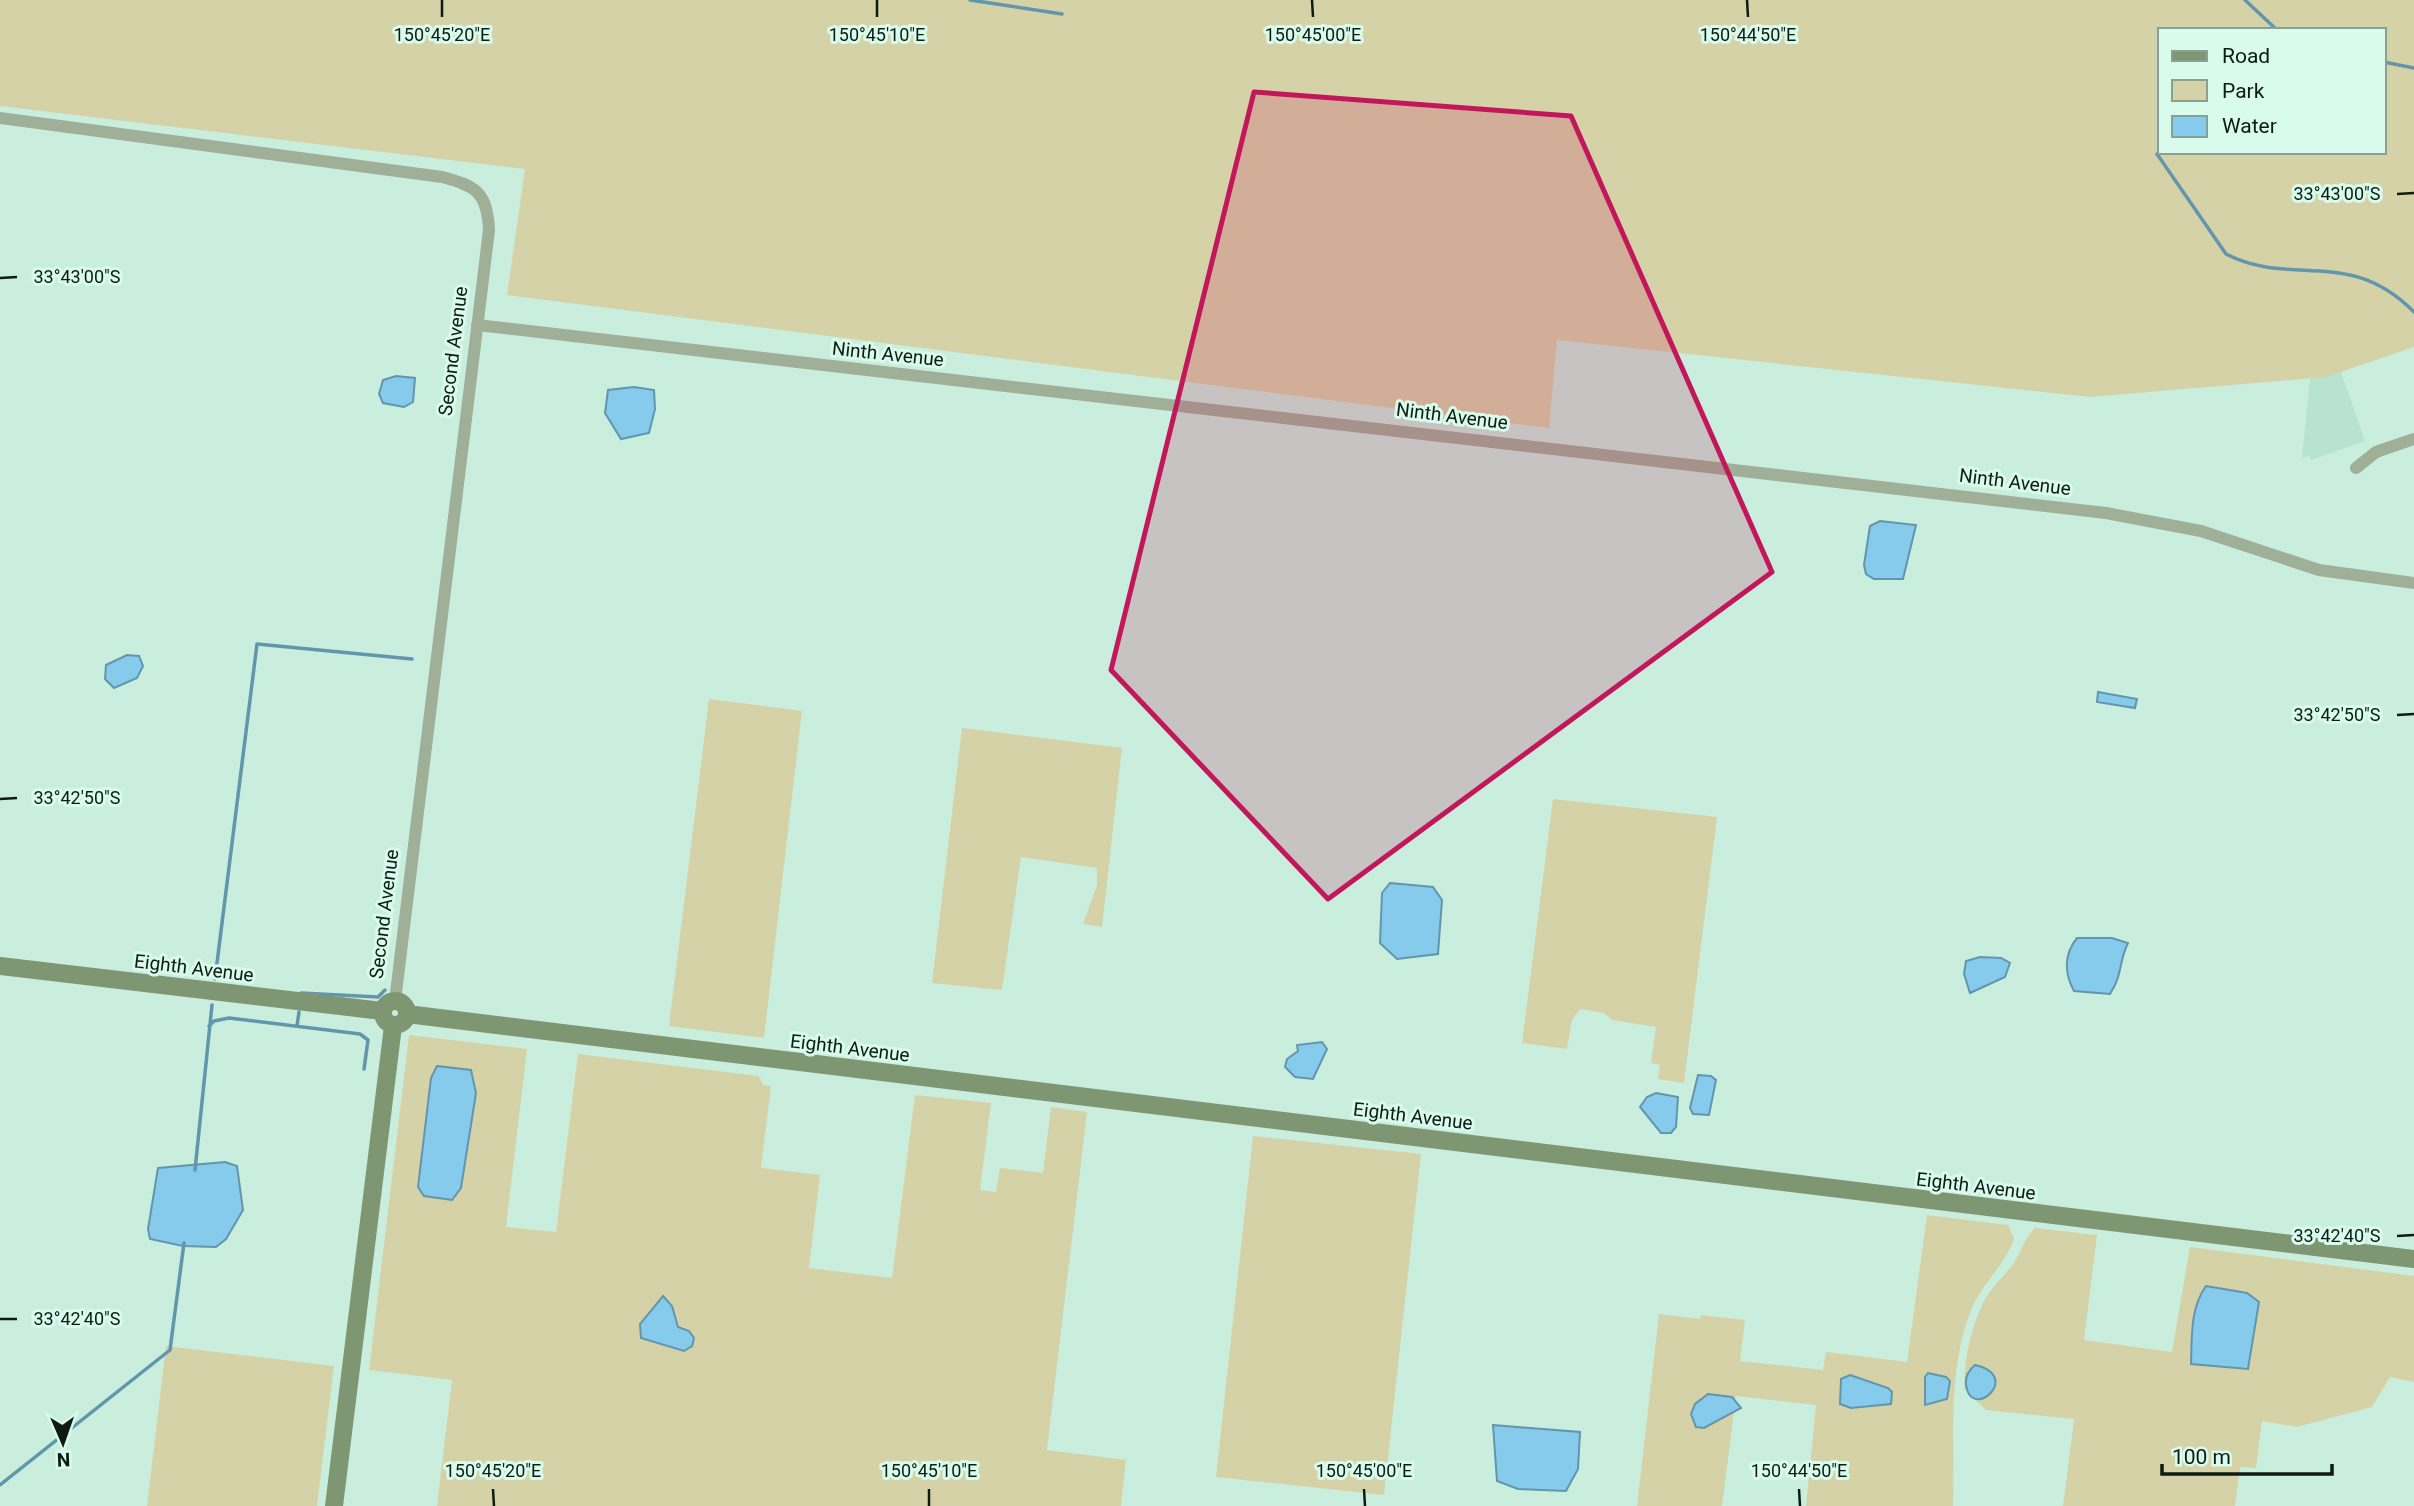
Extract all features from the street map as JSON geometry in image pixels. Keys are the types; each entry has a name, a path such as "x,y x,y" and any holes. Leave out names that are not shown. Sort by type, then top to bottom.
{"main road":[{"name":"Eighth Avenue","path":"0,966 2414,1259"},
{"name":"Second Avenue","path":"334,1506 394,1013"}],"street":[{"name":"Second Avenue","path":"0,118 442,177 469,184 481,196 488,209 489,230 394,1013"},
{"name":"Ninth Avenue","path":"477,325 2116,514 2201,531 2319,570 2414,583"},
{"path":"2356,468 2376,452 2414,439"}],"highlighted area":[{"path":"1254,92 1571,116 1772,572 1328,899 1111,670"}],"shaded area":[{"path":"2341,372 2365,441 2311,460 2309,456 2302,458 2310,379"}],"green space":[{"path":"0,0 2414,0 2414,347 2326,377 2090,397 1557,340 1549,428 507,295 525,169 0,106"},
{"path":"709,699 802,711 764,1038 669,1026"},
{"path":"962,728 1122,748 1102,927 1083,924 1097,885 1097,868 1021,857 1002,990 932,983"},
{"path":"1553,799 1717,817 1684,1083 1658,1079 1660,1065 1651,1063 1656,1027 1612,1020 1604,1013 1580,1009 1572,1020 1567,1049 1522,1043"},
{"path":"409,1035 527,1049 506,1227 556,1232 578,1054 759,1076 763,1085 771,1086 761,1168 820,1175 809,1268 892,1278 915,1095 991,1103 980,1190 996,1192 1000,1168 1043,1173 1051,1107 1087,1112 1047,1450 1126,1460 1121,1506 437,1506 452,1380 369,1370"},
{"path":"1253,1136 1421,1154 1384,1495 1216,1477"},
{"path":"1927,1215 2008,1225 2014,1239 1974,1303 1963,1336 1955,1384 1953,1506 1806,1506 1816,1405 1736,1396 1722,1506 1637,1506 1659,1314 1700,1319 1701,1315 1745,1320 1740,1361 1823,1370 1826,1352 1907,1362"},
{"path":"2035,1228 2097,1235 2084,1340 2172,1352 2190,1247 2414,1276 2414,1382 2390,1377 2372,1407 2297,1427 2262,1421 2256,1468 2240,1467 2235,1506 2063,1506 2074,1419 1986,1410 1964,1389 1969,1343 1980,1309"},
{"path":"166,1346 334,1366 317,1506 147,1506"}],"water":[{"path":"396,376 415,378 413,402 404,407 383,403 379,394 383,380"},
{"path":"634,387 654,390 655,409 649,433 621,439 605,413 608,390"},
{"path":"1880,521 1916,525 1903,579 1874,579 1866,574 1864,565 1870,526"},
{"path":"127,655 139,656 143,666 137,678 114,688 105,679 106,665"},
{"path":"2098,692 2137,699 2135,708 2097,702"},
{"path":"1390,883 1433,887 1442,900 1438,954 1397,959 1380,943 1382,893"},
{"path":"2077,938 2112,938 2128,943 2117,981 2110,994 2074,991 2068,977 2067,964 2070,950"},
{"path":"1980,957 2001,958 2010,963 2005,977 1970,993 1964,974 1966,961"},
{"path":"1322,1042 1327,1049 1313,1079 1295,1077 1285,1067 1287,1059 1298,1051 1297,1045"},
{"path":"437,1066 471,1070 476,1093 461,1188 452,1200 424,1196 418,1187 431,1078"},
{"path":"1698,1075 1711,1076 1716,1080 1709,1115 1693,1114 1690,1108"},
{"path":"1656,1093 1678,1097 1676,1127 1671,1133 1661,1133 1640,1107 1647,1097"},
{"path":"225,1162 237,1166 243,1210 226,1239 216,1247 183,1246 150,1239 148,1229 158,1168"},
{"path":"2206,1286 2247,1293 2259,1302 2248,1369 2191,1364 2194,1313"},
{"path":"663,1296 672,1306 678,1327 689,1331 694,1338 692,1346 684,1351 641,1338 640,1324"},
{"path":"1975,1365 1989,1371 1995,1378 1995,1386 1984,1398 1976,1399 1970,1395 1966,1384 1968,1373"},
{"path":"1928,1373 1946,1377 1950,1381 1947,1399 1925,1405 1925,1377"},
{"path":"1850,1375 1888,1388 1892,1392 1891,1404 1851,1408 1840,1404 1841,1379"},
{"path":"1708,1394 1732,1397 1741,1408 1704,1428 1696,1427 1691,1414 1695,1404"},
{"path":"1493,1425 1580,1432 1578,1469 1566,1491 1518,1489 1497,1481"}],"waterway":[{"path":"970,0 1062,14"},
{"path":"2245,0 2275,28"},
{"path":"2386,62 2414,68"},
{"path":"2157,154 2226,254 2250,264 2343,274 2366,280 2390,292 2414,312"},
{"path":"215,979 257,644 412,659"},
{"path":"301,993 378,997 385,990"},
{"path":"195,1170 212,1005"},
{"path":"297,1026 299,1012"},
{"path":"209,1026 214,1021 229,1018 360,1034 368,1040 364,1069"},
{"path":"0,1485 170,1350 184,1243"}]}
